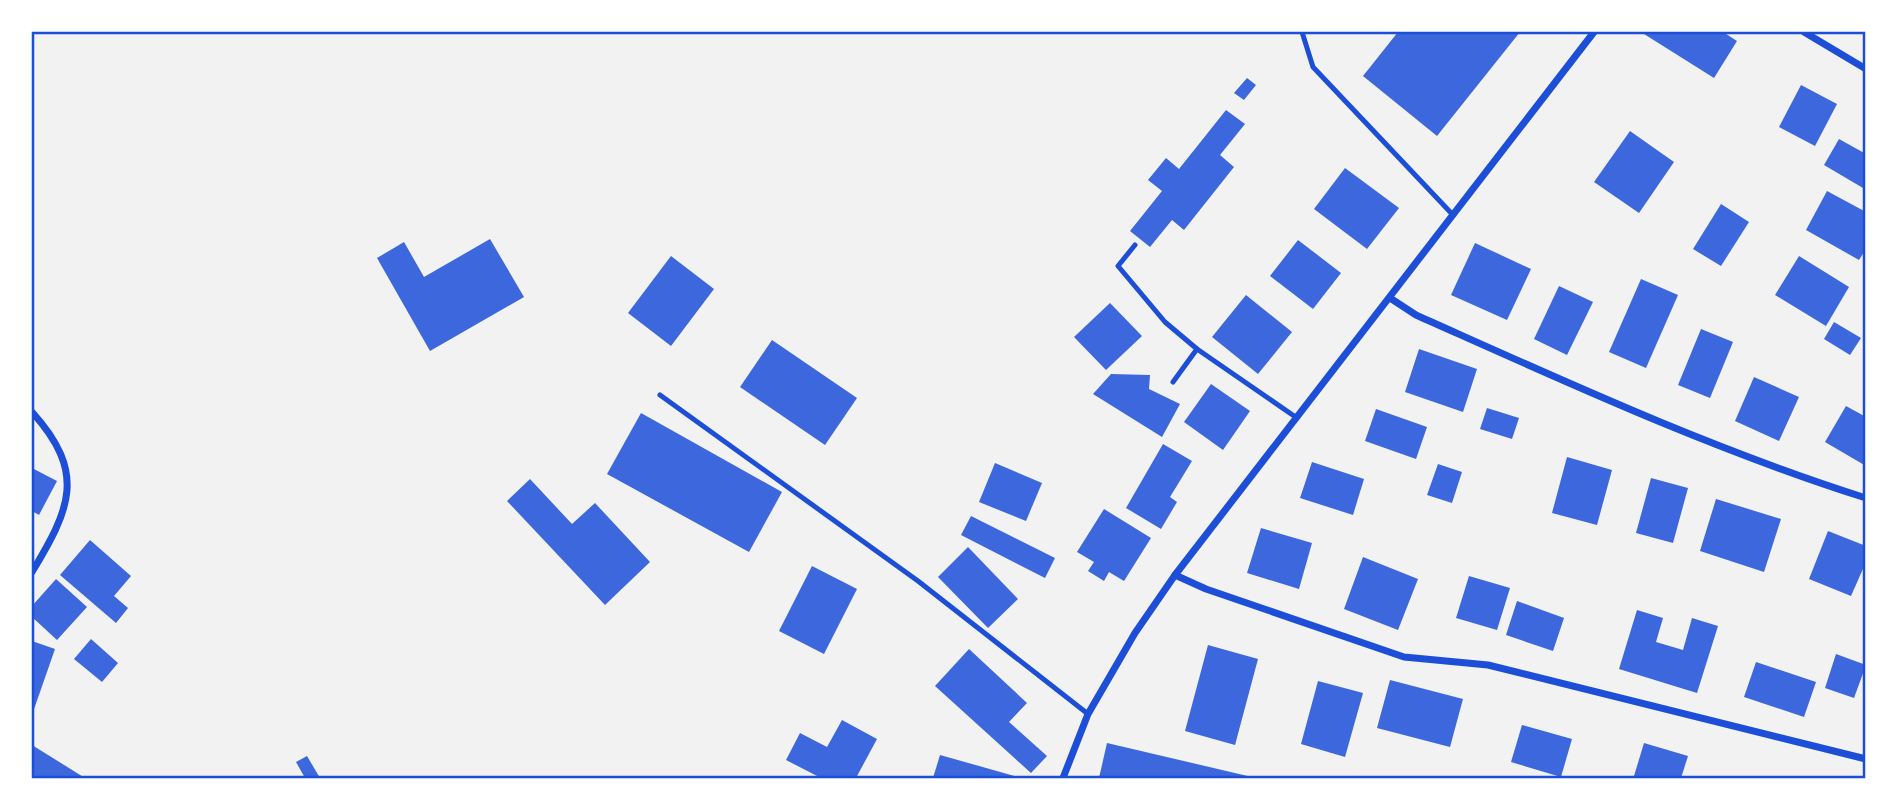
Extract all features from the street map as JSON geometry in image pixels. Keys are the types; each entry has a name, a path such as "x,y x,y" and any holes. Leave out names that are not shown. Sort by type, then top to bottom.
{"street":[{"path":"1063,779 1088,714 1135,633 1175,575 1594,32"},
{"path":"1804,32 1866,69"},
{"path":"1390,299 1416,315 1637,413 1806,479 1866,498"},
{"path":"32,412 43,424 64,461 69,497 55,533 32,572"},
{"path":"1175,575 1206,589 1404,657 1488,665 1866,760"}],"lane":[{"path":"1302,32 1313,67 1452,215"},
{"path":"1135,245 1118,266 1165,322 1197,349 1297,418"},
{"path":"1173,382 1197,349"},
{"path":"660,395 918,582 1088,714"}],"building":[{"path":"1398,32 1520,32 1437,136 1363,76"},
{"path":"1723,32 1737,41 1714,78 1644,34"},
{"path":"1247,78 1256,85 1244,100 1234,93"},
{"path":"1801,85 1837,104 1815,146 1779,127"},
{"path":"1226,110 1245,124 1220,155 1234,167 1184,230 1172,220 1150,247 1130,231 1162,191 1148,180 1166,158 1179,169"},
{"path":"1630,131 1674,162 1639,213 1594,182"},
{"path":"1839,139 1866,154 1863,188 1824,165"},
{"path":"1345,168 1399,208 1367,249 1314,209"},
{"path":"1827,191 1866,212 1866,249 1859,260 1806,230"},
{"path":"1721,204 1749,222 1721,266 1693,249"},
{"path":"490,239 524,297 430,351 377,258 404,242 424,277"},
{"path":"1298,240 1341,273 1313,309 1270,276"},
{"path":"1475,243 1531,269 1507,320 1451,295"},
{"path":"671,256 714,289 671,346 628,313"},
{"path":"1799,256 1849,287 1826,326 1775,295"},
{"path":"1641,279 1678,295 1646,368 1609,352"},
{"path":"1559,286 1593,302 1567,355 1534,339"},
{"path":"1246,295 1292,332 1258,374 1212,337"},
{"path":"1110,303 1142,336 1106,370 1074,337"},
{"path":"1834,322 1861,338 1850,355 1824,339"},
{"path":"1701,329 1733,342 1710,398 1678,385"},
{"path":"772,340 857,398 825,445 740,387"},
{"path":"1419,349 1477,369 1463,412 1405,392"},
{"path":"1111,374 1150,375 1149,389 1180,404 1162,437 1093,394"},
{"path":"1754,377 1799,397 1779,441 1735,421"},
{"path":"1211,384 1250,411 1223,450 1184,422"},
{"path":"1846,406 1866,417 1866,466 1825,442"},
{"path":"1487,408 1519,418 1512,439 1480,429"},
{"path":"1376,409 1427,427 1416,459 1365,441"},
{"path":"641,413 782,492 749,552 607,474"},
{"path":"1163,444 1192,461 1170,497 1177,502 1161,529 1126,508"},
{"path":"1567,457 1612,470 1597,525 1552,513"},
{"path":"1312,462 1364,479 1353,515 1300,498"},
{"path":"995,463 1042,483 1026,521 979,502"},
{"path":"1438,464 1462,472 1452,503 1427,495"},
{"path":"32,468 57,481 39,515 32,511"},
{"path":"1651,478 1688,488 1673,543 1636,533"},
{"path":"530,479 572,524 595,503 650,562 605,605 507,501"},
{"path":"1716,499 1781,519 1764,572 1700,551"},
{"path":"1104,509 1151,538 1124,581 1109,572 1104,581 1088,571 1094,562 1077,552"},
{"path":"971,516 1055,558 1045,578 961,535"},
{"path":"1261,528 1312,543 1299,589 1247,573"},
{"path":"1828,531 1866,546 1866,562 1851,596 1809,579"},
{"path":"90,540 131,576 114,596 128,608 116,623 60,575"},
{"path":"968,547 1018,599 988,628 938,577"},
{"path":"1363,557 1418,579 1398,630 1344,609"},
{"path":"812,566 857,589 824,654 779,631"},
{"path":"1469,576 1510,588 1497,630 1456,618"},
{"path":"56,579 87,607 57,640 32,617 32,606"},
{"path":"1517,601 1564,618 1553,651 1506,635"},
{"path":"1637,610 1663,618 1656,642 1683,650 1692,618 1718,626 1697,693 1619,669"},
{"path":"91,639 118,663 102,682 74,659"},
{"path":"32,641 55,649 32,715"},
{"path":"1208,645 1258,659 1235,745 1185,731"},
{"path":"969,649 1027,703 1009,722 1047,756 1031,773 935,686"},
{"path":"1836,654 1866,665 1854,698 1825,688"},
{"path":"1756,662 1816,682 1804,717 1744,697"},
{"path":"1390,680 1463,699 1450,747 1377,728"},
{"path":"1318,681 1363,693 1345,757 1301,744"},
{"path":"842,720 877,739 856,778 821,778 786,760 800,733 827,747"},
{"path":"1522,725 1572,739 1561,777 1511,762"},
{"path":"1107,743 1252,777 1252,778 1099,778"},
{"path":"1644,743 1688,756 1681,778 1634,776"},
{"path":"32,745 85,778 32,778"},
{"path":"940,755 1022,778 933,778"},
{"path":"307,756 320,778 305,778 296,762"}]}
